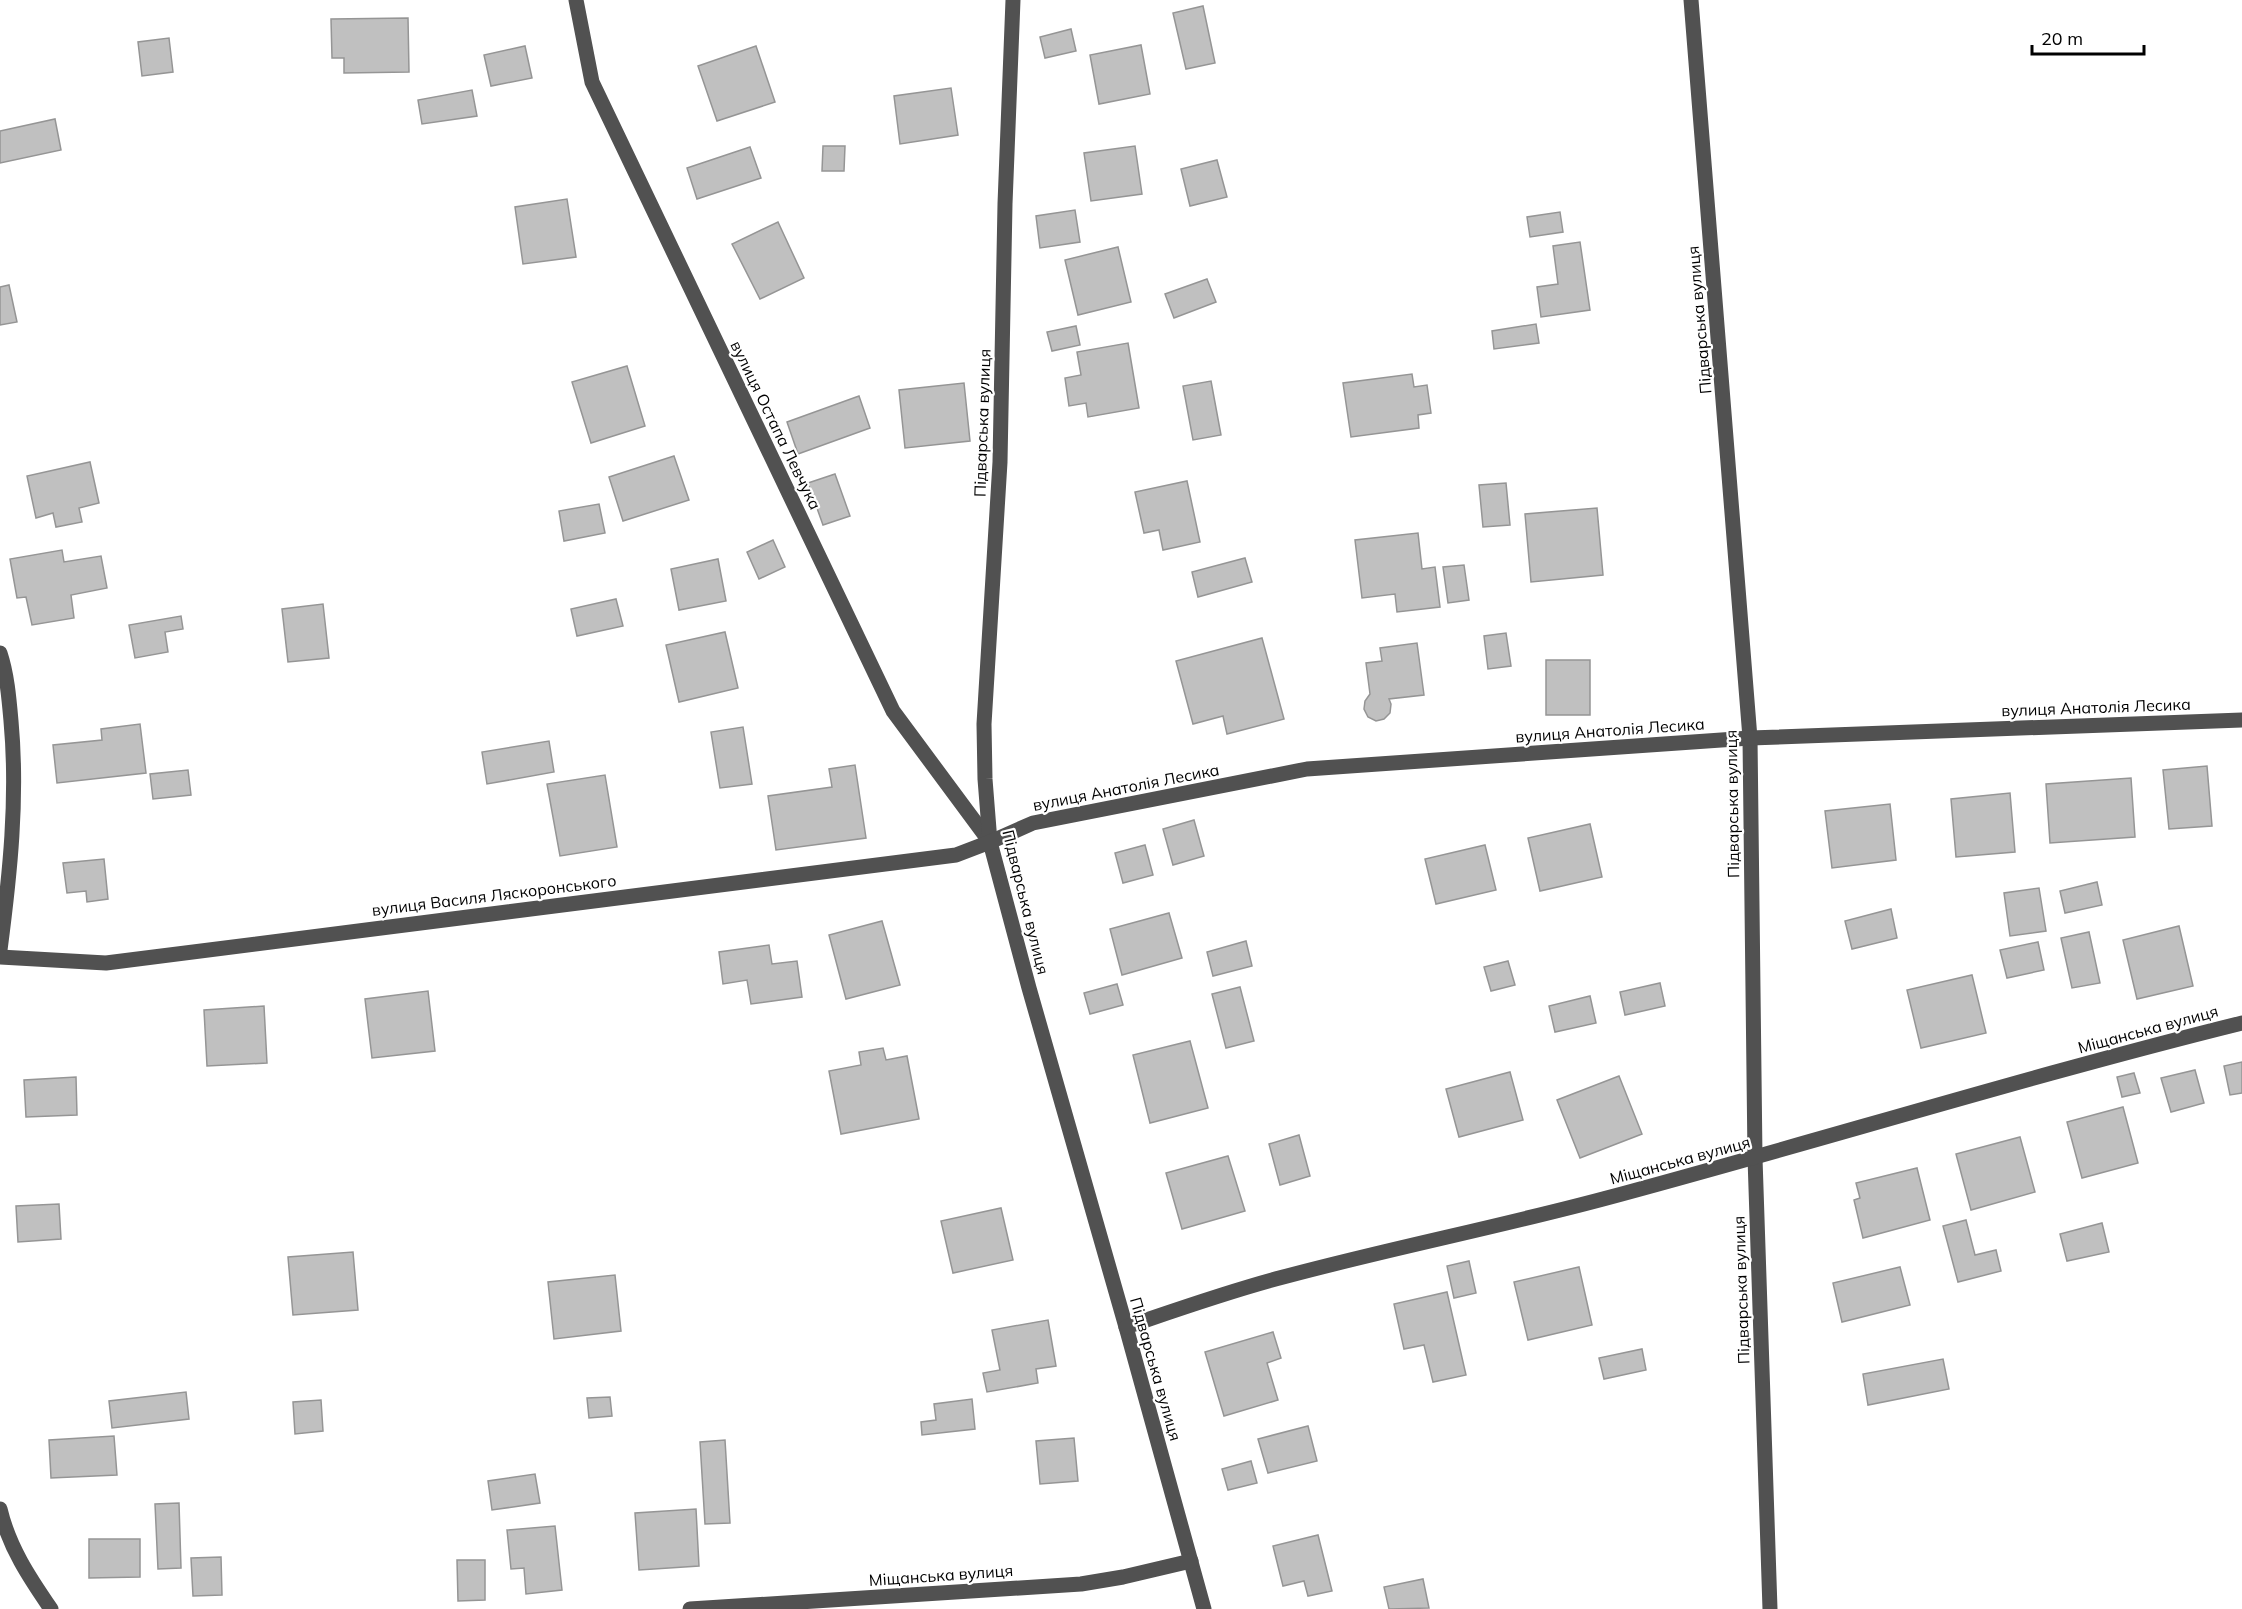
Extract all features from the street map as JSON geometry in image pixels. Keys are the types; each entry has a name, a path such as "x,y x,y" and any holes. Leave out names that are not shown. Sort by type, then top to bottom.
{"street":[{"name":"вулиця Остапа Левчука","path":"576,0 592,82 893,711 990,842"},
{"name":"Підварська вулиця","path":"1013,0 1005,192 1000,451 995,574 984,724 990,842 1204,1609"},
{"name":"Підварська вулиця","path":"1691,0 1750,738 1755,1158 1770,1609"},
{"path":"0,653 10,705 15,800 0,950"},
{"name":"вулиця Анатолія Лесика","path":"990,842 1033,823 1307,769 1750,738 2242,720"},
{"name":"вулиця Василя Ляскоронського","path":"0,957 106,963 956,855 990,842"},
{"name":"Міщанська вулиця","path":"1126,1327 1222,1294 1287,1276 1522,1221 1755,1158 2135,1049 2242,1023"},
{"path":"0,1509 15,1553 51,1609"},
{"name":"Міщанська вулиця","path":"690,1609 834,1605 1081,1584 1191,1561"}],"building":[{"path":"1203,6 1215,63 1186,69 1173,13"},
{"path":"408,18 409,72 344,73 344,58 332,58 331,19"},
{"path":"1071,29 1076,51 1045,58 1040,37"},
{"path":"169,38 173,72 142,76 138,42"},
{"path":"1141,45 1150,94 1099,104 1090,55"},
{"path":"525,46 532,78 491,86 484,55"},
{"path":"756,46 775,102 717,121 698,66"},
{"path":"951,88 958,135 900,144 894,96"},
{"path":"472,90 477,116 422,124 418,100"},
{"path":"55,119 61,150 0,163 0,131"},
{"path":"823,146 845,146 844,171 822,171"},
{"path":"1135,146 1142,194 1091,201 1084,153"},
{"path":"750,147 761,178 697,199 687,168"},
{"path":"1217,160 1227,197 1190,206 1181,169"},
{"path":"567,199 576,257 523,264 515,207"},
{"path":"1075,210 1080,242 1040,248 1036,216"},
{"path":"1560,212 1563,232 1530,237 1527,217"},
{"path":"778,222 804,278 760,299 732,244"},
{"path":"1580,242 1590,310 1541,317 1537,287 1558,284 1553,246"},
{"path":"1118,247 1131,302 1078,315 1065,260"},
{"path":"1207,279 1216,302 1174,318 1165,294"},
{"path":"9,285 17,322 0,325 0,287"},
{"path":"1536,324 1539,343 1494,349 1492,331"},
{"path":"1076,326 1080,345 1052,351 1047,332"},
{"path":"1128,343 1139,408 1088,417 1086,403 1069,406 1065,378 1081,375 1077,352"},
{"path":"627,366 645,426 591,443 572,382"},
{"path":"1412,374 1414,387 1427,385 1431,413 1418,415 1419,428 1351,437 1343,383"},
{"path":"1211,381 1221,435 1193,440 1183,386"},
{"path":"964,383 970,441 905,448 899,390"},
{"path":"859,396 870,428 798,454 787,422"},
{"path":"674,456 689,500 623,521 609,477"},
{"path":"90,462 99,503 79,508 82,522 56,527 53,513 36,518 27,476"},
{"path":"835,474 850,516 823,525 808,483"},
{"path":"1187,481 1200,542 1163,550 1159,530 1144,533 1135,492"},
{"path":"1506,483 1510,525 1483,527 1479,485"},
{"path":"599,504 605,533 564,541 559,511"},
{"path":"1597,508 1603,575 1531,582 1525,514"},
{"path":"1418,533 1422,569 1435,567 1440,607 1397,612 1395,594 1362,598 1355,540"},
{"path":"773,540 785,567 759,579 747,552"},
{"path":"62,550 64,562 101,556 107,588 71,595 74,618 32,625 26,597 17,598 10,559"},
{"path":"1245,558 1252,582 1198,597 1192,572"},
{"path":"718,559 726,601 679,610 671,569"},
{"path":"1464,565 1469,600 1448,603 1443,567"},
{"path":"616,599 623,626 577,636 571,609"},
{"path":"323,604 329,658 288,662 282,609"},
{"path":"181,616 183,629 165,632 168,652 135,658 129,625"},
{"path":"725,632 738,688 679,702 666,645"},
{"path":"1506,633 1511,666 1488,669 1484,636"},
{"path":"1262,638 1284,719 1227,734 1223,716 1193,724 1176,661"},
{"path":"1417,643 1424,695 1389,699 1390,713 1384,719 1376,721 1368,717 1364,709 1365,701 1370,694 1366,663 1382,661 1380,648"},
{"path":"1546,660 1590,660 1590,715 1546,715"},
{"path":"140,724 146,773 57,783 53,745 102,740 101,729"},
{"path":"743,727 752,784 720,788 711,732"},
{"path":"549,741 554,772 487,784 482,752"},
{"path":"855,765 866,838 776,850 768,796 832,787 829,769"},
{"path":"2207,766 2212,826 2169,829 2163,770"},
{"path":"188,770 191,795 153,799 150,774"},
{"path":"605,775 617,847 560,856 547,784"},
{"path":"2131,778 2135,837 2050,843 2046,784"},
{"path":"2010,793 2015,852 1956,857 1951,799"},
{"path":"1890,804 1896,860 1832,868 1825,811"},
{"path":"1194,820 1204,856 1173,865 1163,829"},
{"path":"1590,824 1602,877 1540,891 1528,838"},
{"path":"1145,845 1153,875 1123,883 1115,853"},
{"path":"1485,845 1496,890 1436,904 1425,859"},
{"path":"104,859 108,899 87,902 86,891 67,893 63,863"},
{"path":"2097,882 2102,905 2065,913 2060,891"},
{"path":"2039,888 2046,931 2010,936 2004,893"},
{"path":"1891,909 1897,938 1852,949 1845,921"},
{"path":"1169,913 1182,958 1122,975 1110,929"},
{"path":"882,921 900,985 846,999 829,935"},
{"path":"2179,926 2193,986 2137,999 2123,940"},
{"path":"2089,932 2100,983 2072,988 2061,938"},
{"path":"1246,941 1252,966 1213,976 1207,952"},
{"path":"2038,942 2044,970 2007,978 2000,950"},
{"path":"769,945 772,964 797,961 802,997 751,1004 747,980 723,984 719,952"},
{"path":"1508,961 1515,985 1491,991 1484,967"},
{"path":"1972,975 1986,1033 1921,1048 1907,990"},
{"path":"1660,983 1665,1006 1625,1015 1620,992"},
{"path":"1117,984 1123,1005 1090,1014 1084,993"},
{"path":"1240,987 1254,1041 1226,1048 1212,994"},
{"path":"428,991 435,1051 372,1058 365,999"},
{"path":"1590,996 1596,1023 1555,1032 1549,1006"},
{"path":"264,1006 267,1063 207,1066 204,1010"},
{"path":"1190,1041 1208,1108 1150,1123 1133,1055"},
{"path":"883,1048 886,1060 907,1056 919,1119 841,1134 829,1071 861,1065 859,1052"},
{"path":"2242,1062 2242,1093 2230,1095 2224,1066"},
{"path":"2195,1070 2204,1103 2171,1112 2161,1078"},
{"path":"1510,1072 1523,1120 1459,1137 1446,1089"},
{"path":"2134,1073 2140,1093 2122,1097 2117,1077"},
{"path":"1619,1076 1642,1134 1580,1158 1557,1100"},
{"path":"76,1077 77,1115 26,1117 24,1080"},
{"path":"2123,1107 2138,1163 2082,1178 2067,1122"},
{"path":"1299,1135 1310,1176 1280,1185 1269,1144"},
{"path":"2020,1137 2035,1192 1971,1210 1956,1154"},
{"path":"1228,1156 1245,1211 1182,1229 1166,1173"},
{"path":"1917,1168 1930,1220 1863,1238 1854,1200 1860,1198 1856,1183"},
{"path":"59,1204 61,1239 18,1242 16,1206"},
{"path":"1001,1208 1013,1260 953,1273 941,1221"},
{"path":"1966,1220 1975,1255 1996,1250 2001,1271 1958,1282 1943,1226"},
{"path":"2102,1223 2109,1252 2067,1261 2060,1234"},
{"path":"353,1252 358,1310 293,1315 288,1257"},
{"path":"1469,1261 1476,1293 1454,1298 1447,1266"},
{"path":"1579,1267 1592,1325 1528,1340 1514,1282"},
{"path":"1900,1267 1910,1305 1842,1322 1833,1283"},
{"path":"615,1275 621,1331 554,1339 548,1282"},
{"path":"1447,1292 1466,1375 1433,1382 1424,1345 1404,1349 1394,1304"},
{"path":"1048,1320 1056,1366 1036,1369 1038,1383 987,1392 983,1373 1000,1370 992,1330"},
{"path":"1273,1332 1281,1358 1267,1363 1278,1400 1224,1416 1205,1352"},
{"path":"1642,1349 1646,1370 1604,1379 1599,1358"},
{"path":"1943,1359 1949,1389 1868,1405 1863,1374"},
{"path":"186,1392 189,1419 112,1428 109,1401"},
{"path":"610,1397 612,1416 589,1418 587,1398"},
{"path":"972,1399 975,1429 922,1435 921,1422 936,1420 934,1404"},
{"path":"321,1400 323,1431 295,1434 293,1402"},
{"path":"1308,1426 1317,1461 1268,1473 1258,1439"},
{"path":"114,1436 117,1475 51,1478 49,1440"},
{"path":"1074,1438 1078,1481 1040,1484 1036,1441"},
{"path":"725,1440 730,1523 705,1524 700,1442"},
{"path":"1251,1461 1257,1483 1228,1490 1222,1469"},
{"path":"535,1474 540,1503 492,1510 488,1481"},
{"path":"179,1503 181,1568 158,1569 155,1504"},
{"path":"696,1509 699,1566 639,1570 635,1513"},
{"path":"555,1526 562,1590 526,1594 524,1568 511,1569 507,1530"},
{"path":"1318,1535 1332,1591 1308,1596 1304,1581 1283,1586 1273,1546"},
{"path":"89,1539 140,1539 140,1577 89,1578"},
{"path":"221,1557 222,1595 193,1596 191,1558"},
{"path":"457,1560 485,1560 485,1600 458,1601"},
{"path":"1423,1579 1429,1608 1389,1609 1384,1587"}]}
